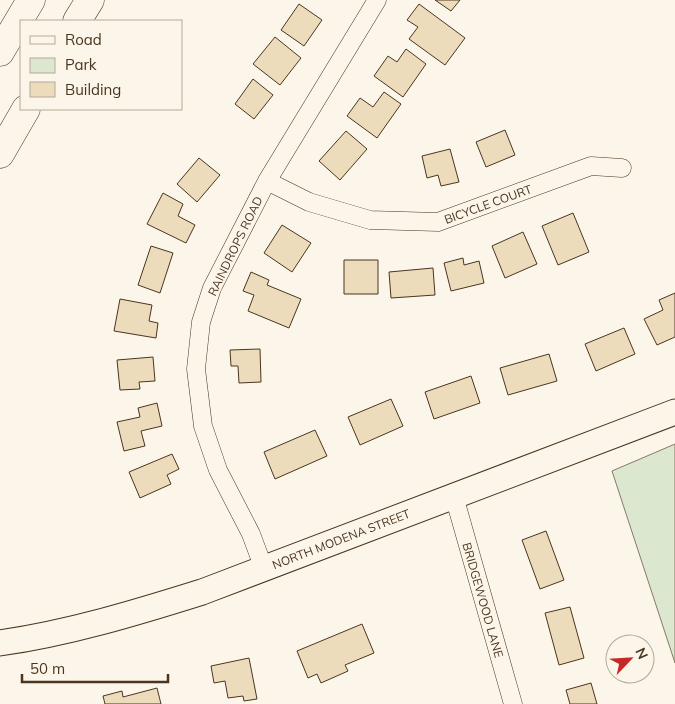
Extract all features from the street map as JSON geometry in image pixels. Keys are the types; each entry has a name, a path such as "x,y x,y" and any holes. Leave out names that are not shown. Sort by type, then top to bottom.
{"highway":[{"path":"0,52 31,0"},
{"path":"78,20 90,0"},
{"path":"0,154 25,110"}],"street":[{"name":"RAINDROPS ROAD","path":"264,569 251,534 218,470 203,426 196,368 201,322 212,288 267,181 377,0"},
{"name":"BICYCLE COURT","path":"267,181 308,202 370,220 438,222 591,166 622,168"},
{"name":"NORTH MODENA STREET","path":"0,643 74,630 142,612 264,569 675,412"},
{"name":"BRIDGEWOOD LANE","path":"454,496 513,704"}],"green space":[{"path":"675,444 675,663 612,471"}],"building":[{"path":"435,0 460,0 451,11"},
{"path":"299,4 322,20 304,46 281,30"},
{"path":"419,4 465,38 445,65 409,39 418,27 407,20"},
{"path":"275,37 301,58 280,85 253,64"},
{"path":"406,49 426,64 403,97 374,76 388,56 397,62"},
{"path":"253,79 273,95 254,119 235,104"},
{"path":"384,92 401,104 377,138 347,116 360,98 373,107"},
{"path":"505,130 515,155 486,167 476,142"},
{"path":"346,131 367,149 340,180 319,161"},
{"path":"450,149 459,182 441,186 438,175 427,178 422,156"},
{"path":"199,158 220,175 197,202 177,184"},
{"path":"163,193 183,204 178,216 195,225 186,243 147,224"},
{"path":"573,213 589,252 558,265 542,226"},
{"path":"282,225 311,243 292,272 264,253"},
{"path":"523,232 537,264 505,278 492,246"},
{"path":"151,246 173,253 160,293 138,285"},
{"path":"463,258 464,265 479,261 484,283 451,291 444,263"},
{"path":"344,260 378,260 378,294 344,294"},
{"path":"433,268 435,295 391,298 389,272"},
{"path":"251,272 269,280 267,285 301,299 289,328 248,311 254,295 243,291"},
{"path":"675,293 675,337 657,345 644,319 663,310 659,300"},
{"path":"120,299 152,305 149,321 158,323 156,338 114,331"},
{"path":"624,328 635,354 596,371 585,344"},
{"path":"260,349 261,382 239,383 238,366 231,366 230,350"},
{"path":"549,354 557,381 508,395 500,368"},
{"path":"153,357 155,381 139,382 140,389 120,390 117,360"},
{"path":"471,376 480,403 434,419 425,392"},
{"path":"391,399 403,426 360,445 348,417"},
{"path":"157,403 162,426 141,431 145,446 124,451 117,422 140,417 138,408"},
{"path":"315,430 327,456 275,479 264,452"},
{"path":"172,454 179,469 167,475 171,484 140,498 129,472"},
{"path":"546,531 564,580 540,589 522,540"},
{"path":"570,607 584,658 559,665 545,613"},
{"path":"362,624 374,653 345,665 348,671 321,683 317,674 308,678 297,651"},
{"path":"249,658 257,699 244,701 243,696 228,698 225,681 214,683 211,666"},
{"path":"591,683 597,704 570,704 566,690"},
{"path":"157,688 161,704 105,704 103,696 122,691 123,697"}]}
